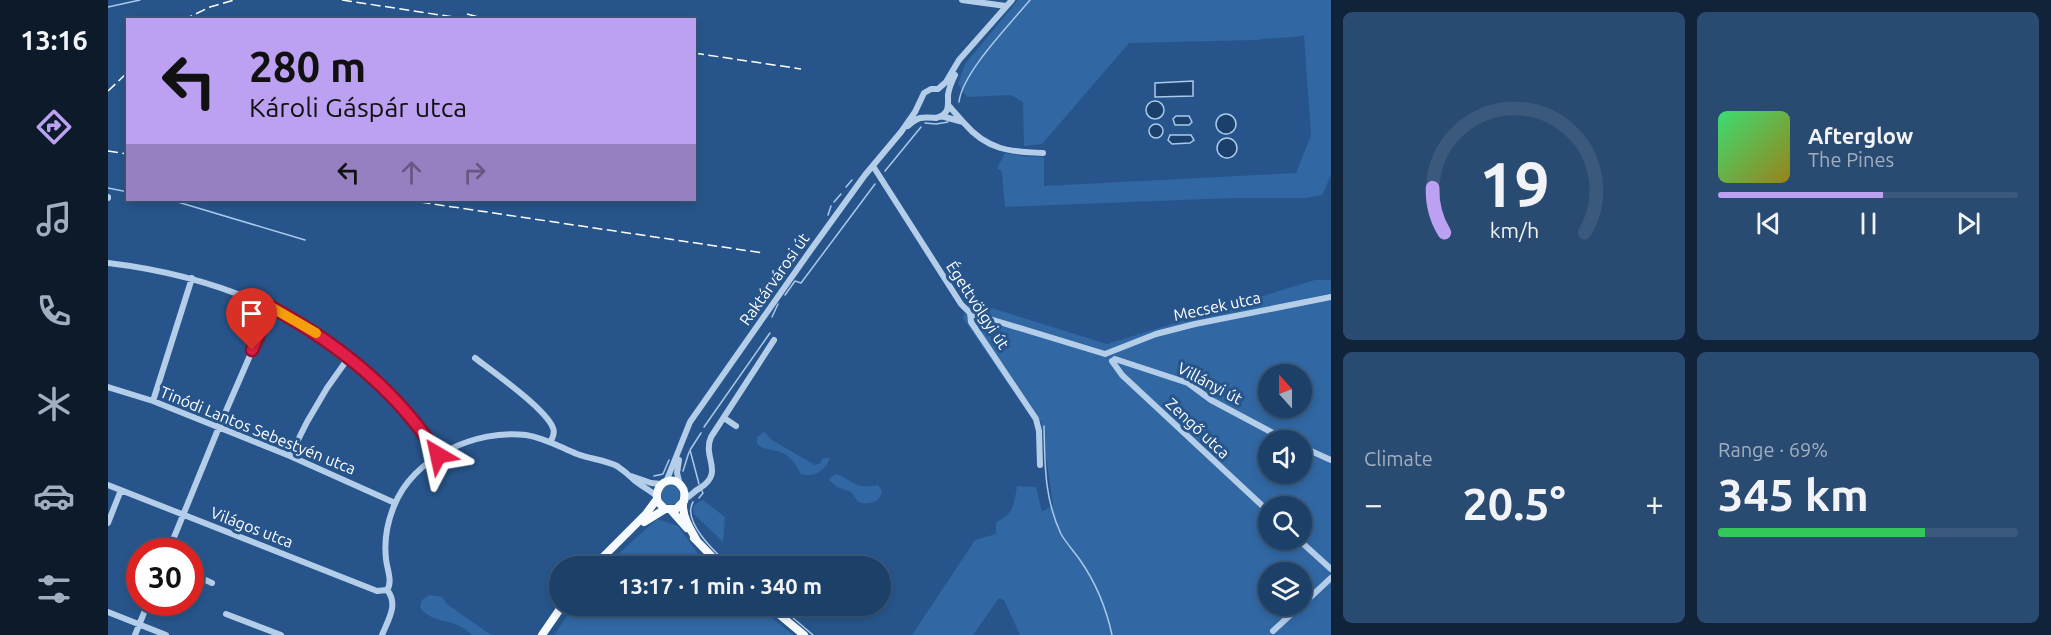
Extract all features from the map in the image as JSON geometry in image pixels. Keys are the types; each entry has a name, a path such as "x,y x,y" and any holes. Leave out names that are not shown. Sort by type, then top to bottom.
{"main road":[{"path":"664,483 672,481 681,486"},
{"name":"Raktárvárosi út","path":"617,544 650,510 657,498 657,490 664,483"},
{"name":"Raktárvárosi út","path":"681,486 686,519 697,541"},
{"path":"657,498 660,505 668,509 711,556"},
{"path":"604,556 650,517 678,507 684,500"},
{"path":"542,635 555,616"},
{"path":"781,616 804,635"}],"street":[{"path":"962,0 1006,6"},
{"name":"Raktárvárosi út","path":"941,116 963,122 949,106 948,97 953,78 965,56 1011,0"},
{"name":"Raktárvárosi út","path":"664,483 697,412 810,251 901,132 920,104 922,96 926,91 938,89 946,82 959,60 965,56"},
{"path":"938,89 948,97"},
{"path":"920,104 921,110 927,116 936,118 946,113 949,106"},
{"name":"Raktárvárosi út","path":"901,132 914,121 927,116"},
{"path":"964,123 975,136 998,148 1012,152 1043,153"},
{"name":"Égettvölgyi út","path":"873,166 969,313 971,322 1036,419 1039,431 1040,465"},
{"path":"108,263 148,268 230,290 271,307 308,327 349,357 387,392 411,418 438,455"},
{"path":"153,401 192,278"},
{"name":"Mecsek utca","path":"1111,356 1156,334 1331,297"},
{"path":"174,538 271,307"},
{"name":"Villányi út","path":"969,313 1111,356 1188,383 1211,400 1267,430"},
{"path":"684,500 712,477 708,446 711,437 774,340"},
{"name":"Zengő utca","path":"1111,356 1122,375 1258,502"},
{"path":"290,456 327,388 349,357"},
{"path":"475,358 500,377 552,424 554,430 551,441"},
{"name":"Tinódi Lantos Sebestyén utca","path":"108,387 153,401 219,427 395,503"},
{"path":"724,418 736,426"},
{"path":"382,635 394,603 392,595 387,590 390,584 385,557 386,535 395,503 414,475 438,455 472,442 497,436 526,435 551,441 574,453 617,466 657,498"},
{"name":"Raktárvárosi út","path":"680,447 677,473 681,486"},
{"path":"1312,451 1331,460"},
{"path":"631,476 651,483 664,483"},
{"name":"Világos utca","path":"108,485 377,591 387,590"},
{"path":"681,486 698,488"},
{"path":"108,523 121,490"},
{"path":"1310,550 1331,569"},
{"path":"1312,595 1331,578"},
{"path":"204,579 212,583"},
{"path":"108,612 166,635"},
{"path":"226,614 281,635"},
{"path":"135,635 143,616"},
{"path":"1273,631 1289,616"},
{"path":"255,635 260,627"}],"shaded area":[{"path":"1018,0 1331,0 1331,175 1322,195 1306,198 1234,198 1005,207 1002,172 997,168 1005,153 1044,157 1044,186 1296,173 1311,135 1304,35 1257,40 1129,43 1042,144 1024,146 1023,102 1011,95 967,97 958,84 965,64"},
{"path":"1193,81 1193,96 1155,97 1155,83"},
{"path":"1155,101 1161,104 1164,110 1161,116 1155,119 1149,116 1146,110 1149,104"},
{"path":"1222,114 1230,114 1236,120 1236,128 1230,134 1222,134 1216,128 1216,120"},
{"path":"1176,116 1189,116 1192,122 1189,125 1175,125 1173,119"},
{"path":"1153,124 1159,124 1163,131 1159,138 1153,138 1149,134 1149,128"},
{"path":"1170,135 1191,135 1194,140 1190,143 1172,144 1168,140"},
{"path":"1223,138 1231,138 1237,144 1237,152 1231,158 1223,158 1217,152 1217,144"},
{"path":"1315,280 1331,280 1331,635 1020,635 1004,600 999,598 973,635 912,635 975,540 996,534 996,522 1010,512 1017,486 1036,487 1042,512 1053,505 1041,421 1008,384 963,318 969,301 1107,344"},
{"path":"764,432 772,440 815,465 823,458 830,458 825,467 815,474 801,474 788,456 757,444 757,437"},
{"path":"836,474 860,486 878,485 882,491 881,495 873,502 858,502 851,492 837,487 829,480"},
{"path":"666,485 674,485 680,491 680,499 674,505 666,505 660,499 660,491"},
{"path":"703,500 725,517 723,542 694,514 693,507"},
{"path":"657,519 678,526 700,556 616,556"},
{"path":"429,595 442,597 447,604 491,635 472,635 458,625 430,616 420,607 422,600"},
{"path":"567,616 769,616 793,635 554,635"}],"waterway":[{"path":"108,7 140,0"},
{"path":"959,102 962,90 978,63 1030,0"},
{"path":"925,123 948,122"},
{"path":"885,171 921,127"},
{"path":"846,187 852,180"},
{"path":"785,295 795,281 801,283 875,184"},
{"path":"108,188 126,192"},
{"path":"834,202 841,194"},
{"path":"174,201 305,240"},
{"path":"828,215 831,206"},
{"path":"772,317 778,304"},
{"path":"704,427 770,333"},
{"path":"1044,426 1046,481 1055,521 1061,534 1096,586 1112,635"},
{"path":"699,484 690,450 701,433"},
{"path":"683,471 689,452"},
{"path":"654,476 663,474 669,460"},
{"path":"699,498 703,493 701,489"},
{"path":"693,502 692,519 696,528 720,556"},
{"path":"791,616 813,635"}],"railway":[{"path":"187,18 210,7 234,0"},
{"path":"342,0 460,18"},
{"path":"467,14 482,18"},
{"path":"696,53 801,69"},
{"path":"108,91 126,74"},
{"path":"108,151 126,154"},
{"path":"413,201 763,253"}],"slow traffic":[{"path":"270,308 316,333"}],"route":[{"path":"252,350 271,307 308,327 349,357 387,392 411,418 438,455"}]}
